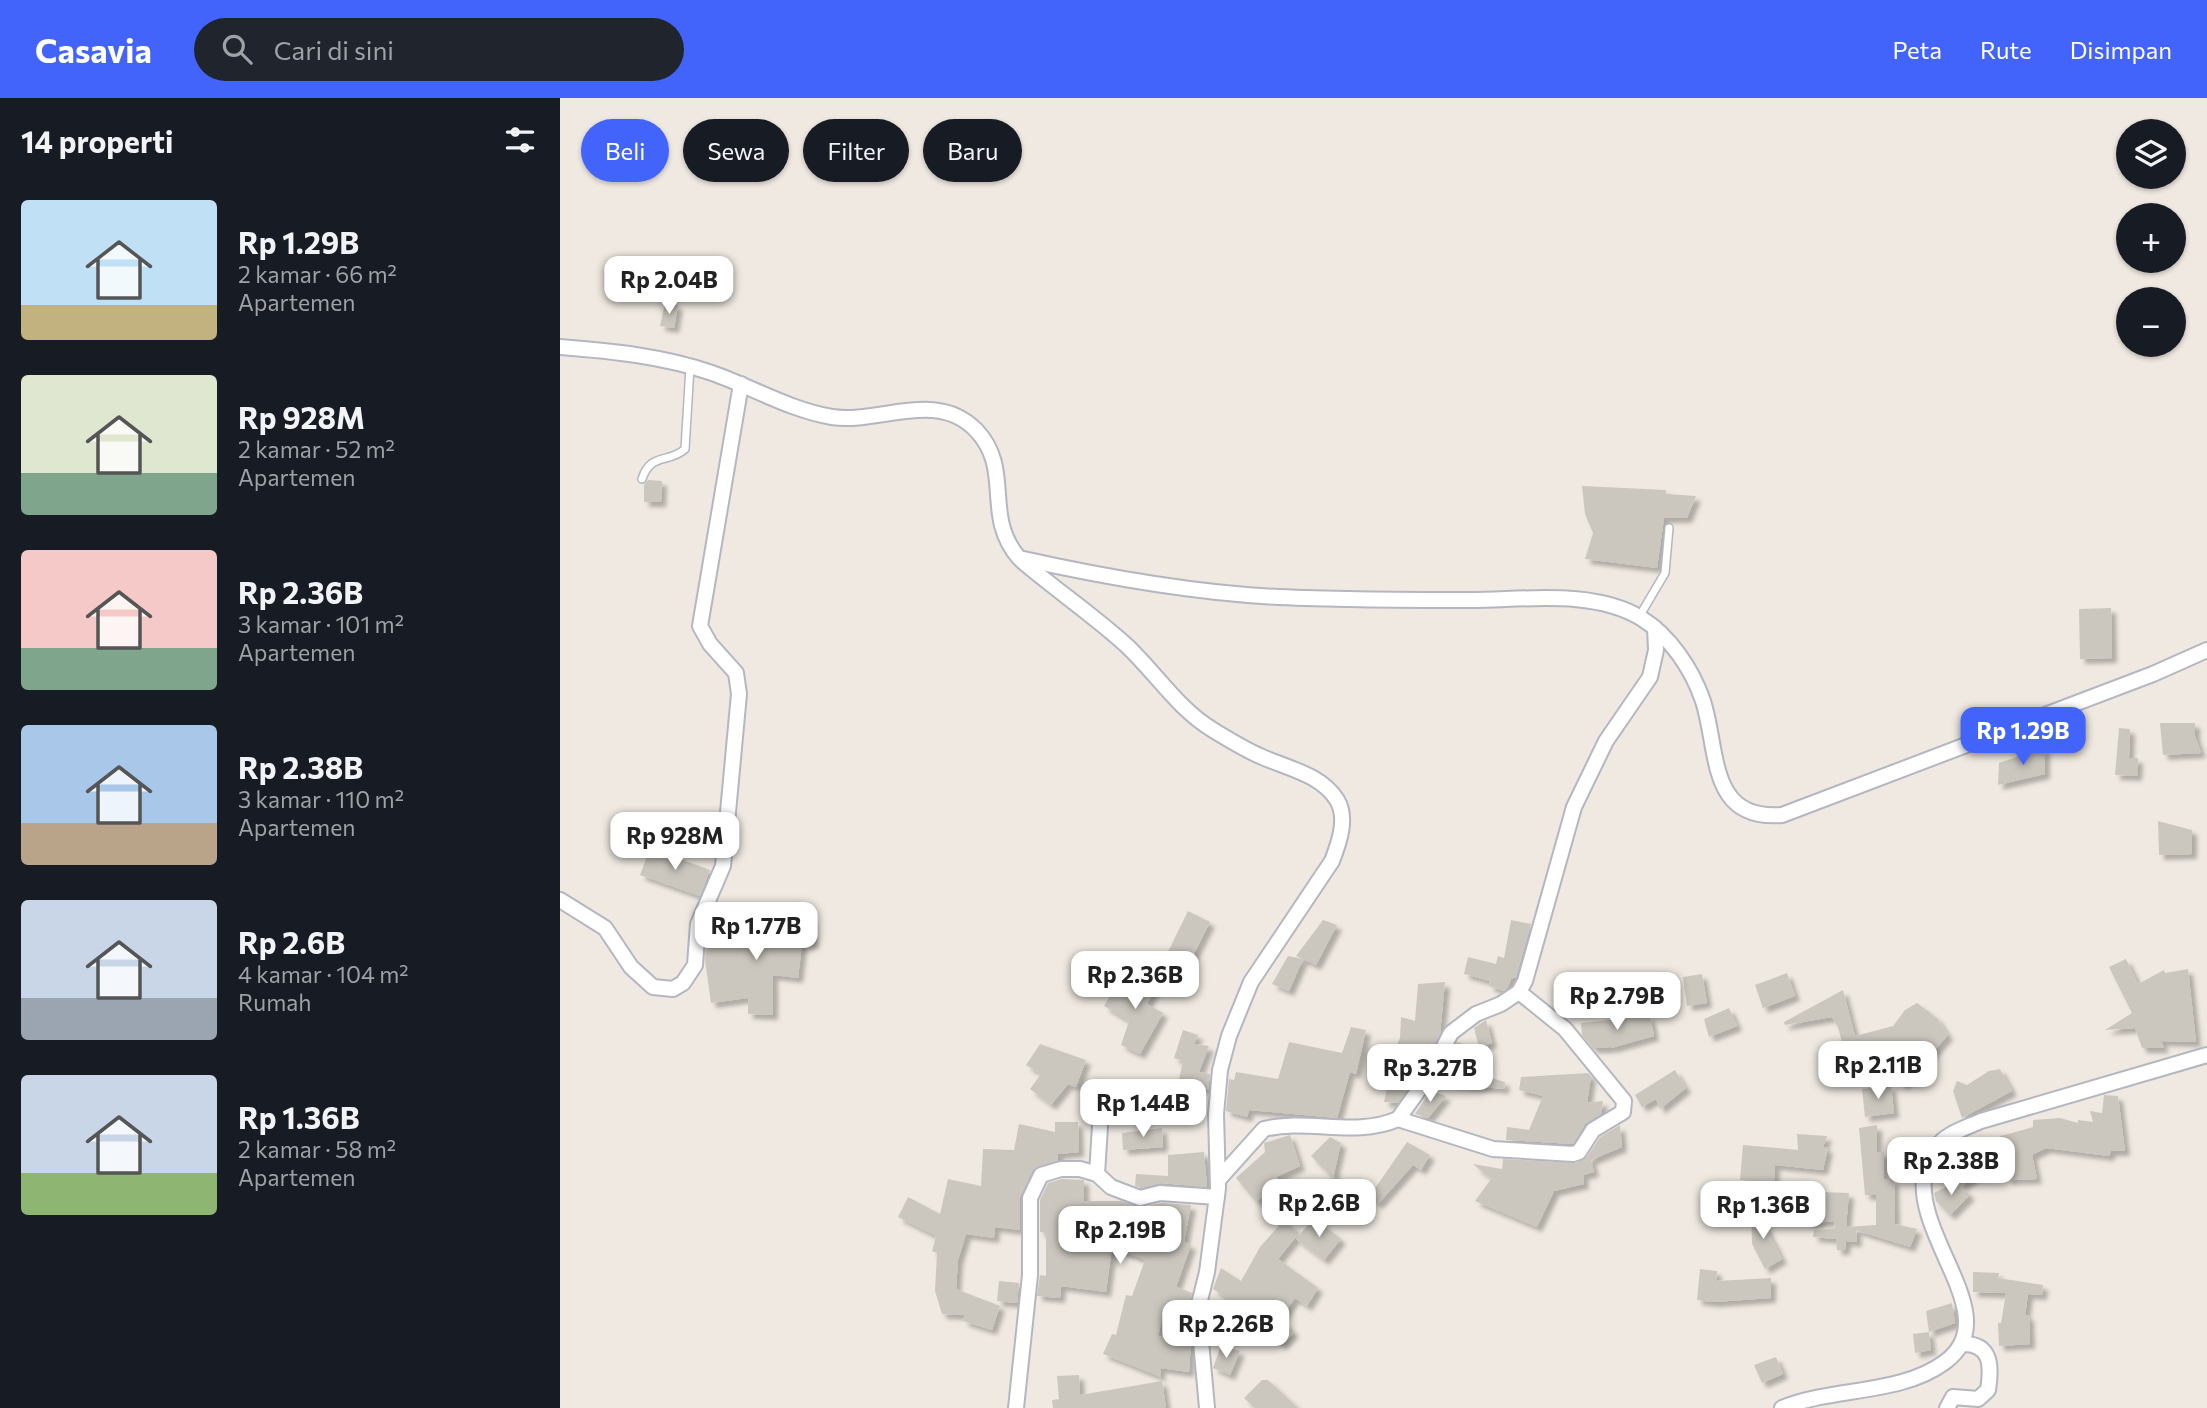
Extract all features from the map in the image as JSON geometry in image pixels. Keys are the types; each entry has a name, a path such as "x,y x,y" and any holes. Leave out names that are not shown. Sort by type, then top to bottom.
{"street":[{"path":"560,347 611,351 690,366 794,407 832,416 914,408 956,416 974,429 989,447 998,472 997,506 1002,533 1018,558 1126,645 1182,706 1210,728 1257,755 1310,776 1328,788 1339,803 1342,822 1340,841 1332,861 1251,982 1229,1036 1220,1070 1216,1114 1219,1179 1207,1272 1198,1308 1206,1408"},
{"path":"560,900 605,928 631,967 653,987 673,989 683,983 695,965 698,923 723,866 736,734 739,694 736,673 702,633 700,620 741,384"},
{"path":"1018,558 1200,590 1278,597 1586,601 1611,605 1639,617 1655,628 1678,652 1702,700 1721,784 1728,797 1743,808 1764,816 1782,815 2153,674 2207,650"},
{"path":"1219,1179 1264,1129 1293,1126 1361,1128 1384,1125 1398,1119 1428,1077 1451,1033 1476,1014 1501,1004 1519,992 1530,969 1574,807 1606,741 1650,677 1656,650 1655,628"},
{"path":"1398,1119 1493,1149 1573,1154 1579,1152 1593,1130 1623,1112 1624,1101 1565,1029 1519,992"},
{"path":"1782,1408 1801,1400 1918,1378 1944,1363 1962,1344 1968,1325 1961,1291 1924,1209 1923,1181 1928,1160 1946,1137 1981,1121 2207,1055"},
{"path":"1097,1174 1101,1110"},
{"path":"1016,1408 1030,1275 1030,1198 1041,1175 1061,1169 1080,1169 1097,1174 1111,1188 1140,1198 1160,1193 1217,1196"},
{"path":"1947,1408 1953,1397 1978,1399 1989,1390 1990,1358 1977,1345 1962,1344"}],"lane":[{"path":"642,479 646,467 652,462 679,454 685,449 690,366"},
{"path":"1639,617 1665,573 1669,528"}],"building":[{"path":"665,303 678,305 674,328 660,326"},
{"path":"648,480 662,481 661,502 644,502 644,485"},
{"path":"1582,486 1666,490 1666,494 1696,496 1687,518 1664,518 1657,568 1585,559 1593,533 1585,514"},
{"path":"2111,608 2112,658 2080,659 2079,609"},
{"path":"2160,723 2195,723 2195,736 2201,753 2163,755"},
{"path":"2119,728 2130,729 2129,758 2138,758 2137,776 2115,775"},
{"path":"2045,747 2045,774 1998,785 1999,763"},
{"path":"2158,821 2192,830 2192,854 2159,855"},
{"path":"650,848 710,870 700,896 640,875"},
{"path":"1188,911 1210,922 1178,985 1157,974"},
{"path":"811,917 814,943 802,945 798,978 773,975 773,1015 748,1014 748,998 711,1003 705,960 706,941 748,934 747,927"},
{"path":"1323,920 1337,925 1316,965 1296,956"},
{"path":"1511,920 1531,924 1516,977 1511,979 1508,987 1504,991 1489,986 1490,981 1464,974 1468,957 1496,964 1498,956 1504,958"},
{"path":"1288,956 1303,959 1289,991 1272,984"},
{"path":"2126,959 2138,984 2164,970 2165,973 2188,969 2196,1042 2161,1041 2164,1048 2142,1048 2135,1028 2105,1030 2132,1013 2109,967"},
{"path":"1654,973 1657,1003 1635,1006 1632,976"},
{"path":"1787,973 1795,996 1763,1008 1755,985"},
{"path":"1702,974 1707,1003 1687,1006 1683,977"},
{"path":"1122,975 1141,985 1146,976 1158,983 1147,1004 1163,1013 1140,1054 1121,1045 1129,1021 1104,1006"},
{"path":"1445,982 1440,1034 1420,1072 1398,1103 1384,1102 1390,1075 1385,1074 1400,1038 1401,1017 1415,1021 1418,984"},
{"path":"1843,990 1855,1036 1893,1026 1905,1010 1917,1003 1937,1018 1948,1035 1920,1067 1922,1070 1902,1085 1880,1050 1850,1058 1848,1065 1838,1027 1832,1017 1785,1025 1784,1022"},
{"path":"1729,1008 1737,1026 1709,1037 1704,1019"},
{"path":"1650,1016 1654,1036 1611,1048 1609,1045 1609,1048 1593,1048 1582,1035 1581,1023"},
{"path":"1486,1020 1492,1043 1479,1047 1474,1028"},
{"path":"1351,1027 1366,1030 1356,1074 1350,1072 1337,1118 1249,1110 1247,1117 1226,1111 1229,1079 1234,1080 1236,1072 1278,1079 1289,1042 1342,1053"},
{"path":"1183,1030 1198,1035 1194,1044 1209,1046 1199,1072 1210,1074 1208,1090 1196,1087 1190,1111 1173,1107 1183,1061 1174,1058"},
{"path":"1457,1042 1473,1047 1465,1070 1505,1082 1504,1089 1436,1083"},
{"path":"1040,1044 1086,1060 1076,1087 1068,1084 1051,1105 1030,1089 1041,1074 1026,1065"},
{"path":"2000,1069 2012,1091 1962,1118 1953,1091 1957,1081 1967,1085 1989,1071"},
{"path":"1675,1070 1686,1088 1660,1109 1656,1099 1642,1107 1635,1095"},
{"path":"1588,1073 1591,1076 1587,1103 1603,1101 1601,1114 1585,1124 1573,1144 1506,1140 1507,1127 1529,1130 1543,1096 1519,1090 1521,1077"},
{"path":"1891,1086 1894,1113 1865,1117 1862,1089"},
{"path":"1430,1091 1446,1096 1428,1118 1415,1114"},
{"path":"2104,1095 2118,1096 2125,1151 2111,1151 2109,1156 2046,1148 2032,1155 2037,1179 2007,1180 2006,1166 1976,1175 1962,1186 1941,1168 1971,1141 1974,1152 2001,1136 2033,1127 2033,1120 2060,1118 2078,1123 2078,1120 2093,1122 2090,1111 2102,1113"},
{"path":"1055,1122 1078,1122 1079,1152 1058,1154 1058,1160 1033,1170 1020,1197 1020,1230 995,1227 994,1238 966,1234 958,1260 956,1289 1000,1306 992,1330 963,1321 965,1315 942,1314 935,1291 937,1253 932,1251 936,1236 898,1217 908,1197 940,1214 948,1179 981,1186 983,1149 1014,1150 1019,1124 1055,1132"},
{"path":"1620,1125 1622,1147 1591,1160 1594,1172 1583,1175 1584,1184 1554,1191 1537,1227 1475,1201 1491,1179 1473,1164 1502,1169 1503,1159 1576,1163 1587,1157 1600,1137"},
{"path":"1877,1125 1877,1152 1884,1152 1884,1179 1894,1179 1895,1224 1917,1229 1910,1247 1856,1230 1857,1242 1846,1241 1845,1250 1837,1250 1836,1239 1813,1237 1814,1230 1835,1228 1834,1221 1807,1224 1808,1210 1819,1208 1820,1192 1849,1193 1846,1227 1876,1225 1876,1195 1865,1195 1859,1128"},
{"path":"1162,1128 1163,1147 1123,1150 1122,1133"},
{"path":"1797,1134 1827,1136 1823,1147 1828,1148 1823,1170 1775,1165 1774,1182 1740,1180 1743,1145 1798,1150"},
{"path":"1290,1135 1300,1166 1276,1177 1280,1181 1256,1202 1236,1178 1265,1152 1264,1143"},
{"path":"1330,1137 1341,1143 1333,1178 1311,1156"},
{"path":"1407,1142 1430,1155 1421,1170 1413,1165 1378,1204 1369,1197"},
{"path":"1204,1152 1207,1187 1161,1183 1141,1188 1135,1186 1136,1174 1168,1176 1168,1155"},
{"path":"1062,1179 1084,1180 1084,1201 1121,1201 1142,1207 1161,1203 1191,1205 1184,1242 1191,1245 1176,1287 1192,1293 1189,1307 1187,1311 1166,1303 1158,1336 1191,1341 1189,1372 1160,1368 1161,1377 1103,1354 1112,1334 1116,1335 1126,1295 1132,1296 1145,1260 1112,1247 1106,1292 1061,1286 1060,1298 1037,1296 1040,1275 1046,1276 1046,1233 1040,1232 1040,1200 1048,1183"},
{"path":"1956,1182 1970,1195 1950,1215 1936,1201 1934,1193"},
{"path":"1751,1199 1782,1259 1765,1269 1752,1244"},
{"path":"1314,1218 1341,1239 1324,1260 1296,1239"},
{"path":"1284,1220 1299,1233 1278,1259 1318,1288 1307,1306 1295,1298 1280,1319 1294,1332 1282,1345 1226,1311 1232,1301 1213,1289 1221,1268 1241,1281 1260,1247"},
{"path":"1700,1269 1717,1271 1716,1281 1771,1278 1771,1298 1714,1302 1697,1300"},
{"path":"1973,1272 1999,1273 1998,1278 2043,1285 2042,1295 2028,1294 2025,1316 2029,1315 2030,1344 1999,1346 1998,1323 2001,1323 2006,1293 1973,1292"},
{"path":"999,1281 1019,1283 1017,1303 997,1301"},
{"path":"1952,1303 1955,1323 1929,1332 1926,1311"},
{"path":"1929,1332 1931,1350 1915,1353 1913,1334"},
{"path":"1221,1346 1240,1351 1230,1375 1213,1368"},
{"path":"1776,1357 1783,1374 1762,1383 1754,1365"},
{"path":"1079,1375 1080,1395 1162,1381 1166,1408 1053,1408 1052,1400 1059,1399 1057,1376"},
{"path":"1262,1380 1268,1380 1298,1408 1255,1408 1244,1398"}]}
